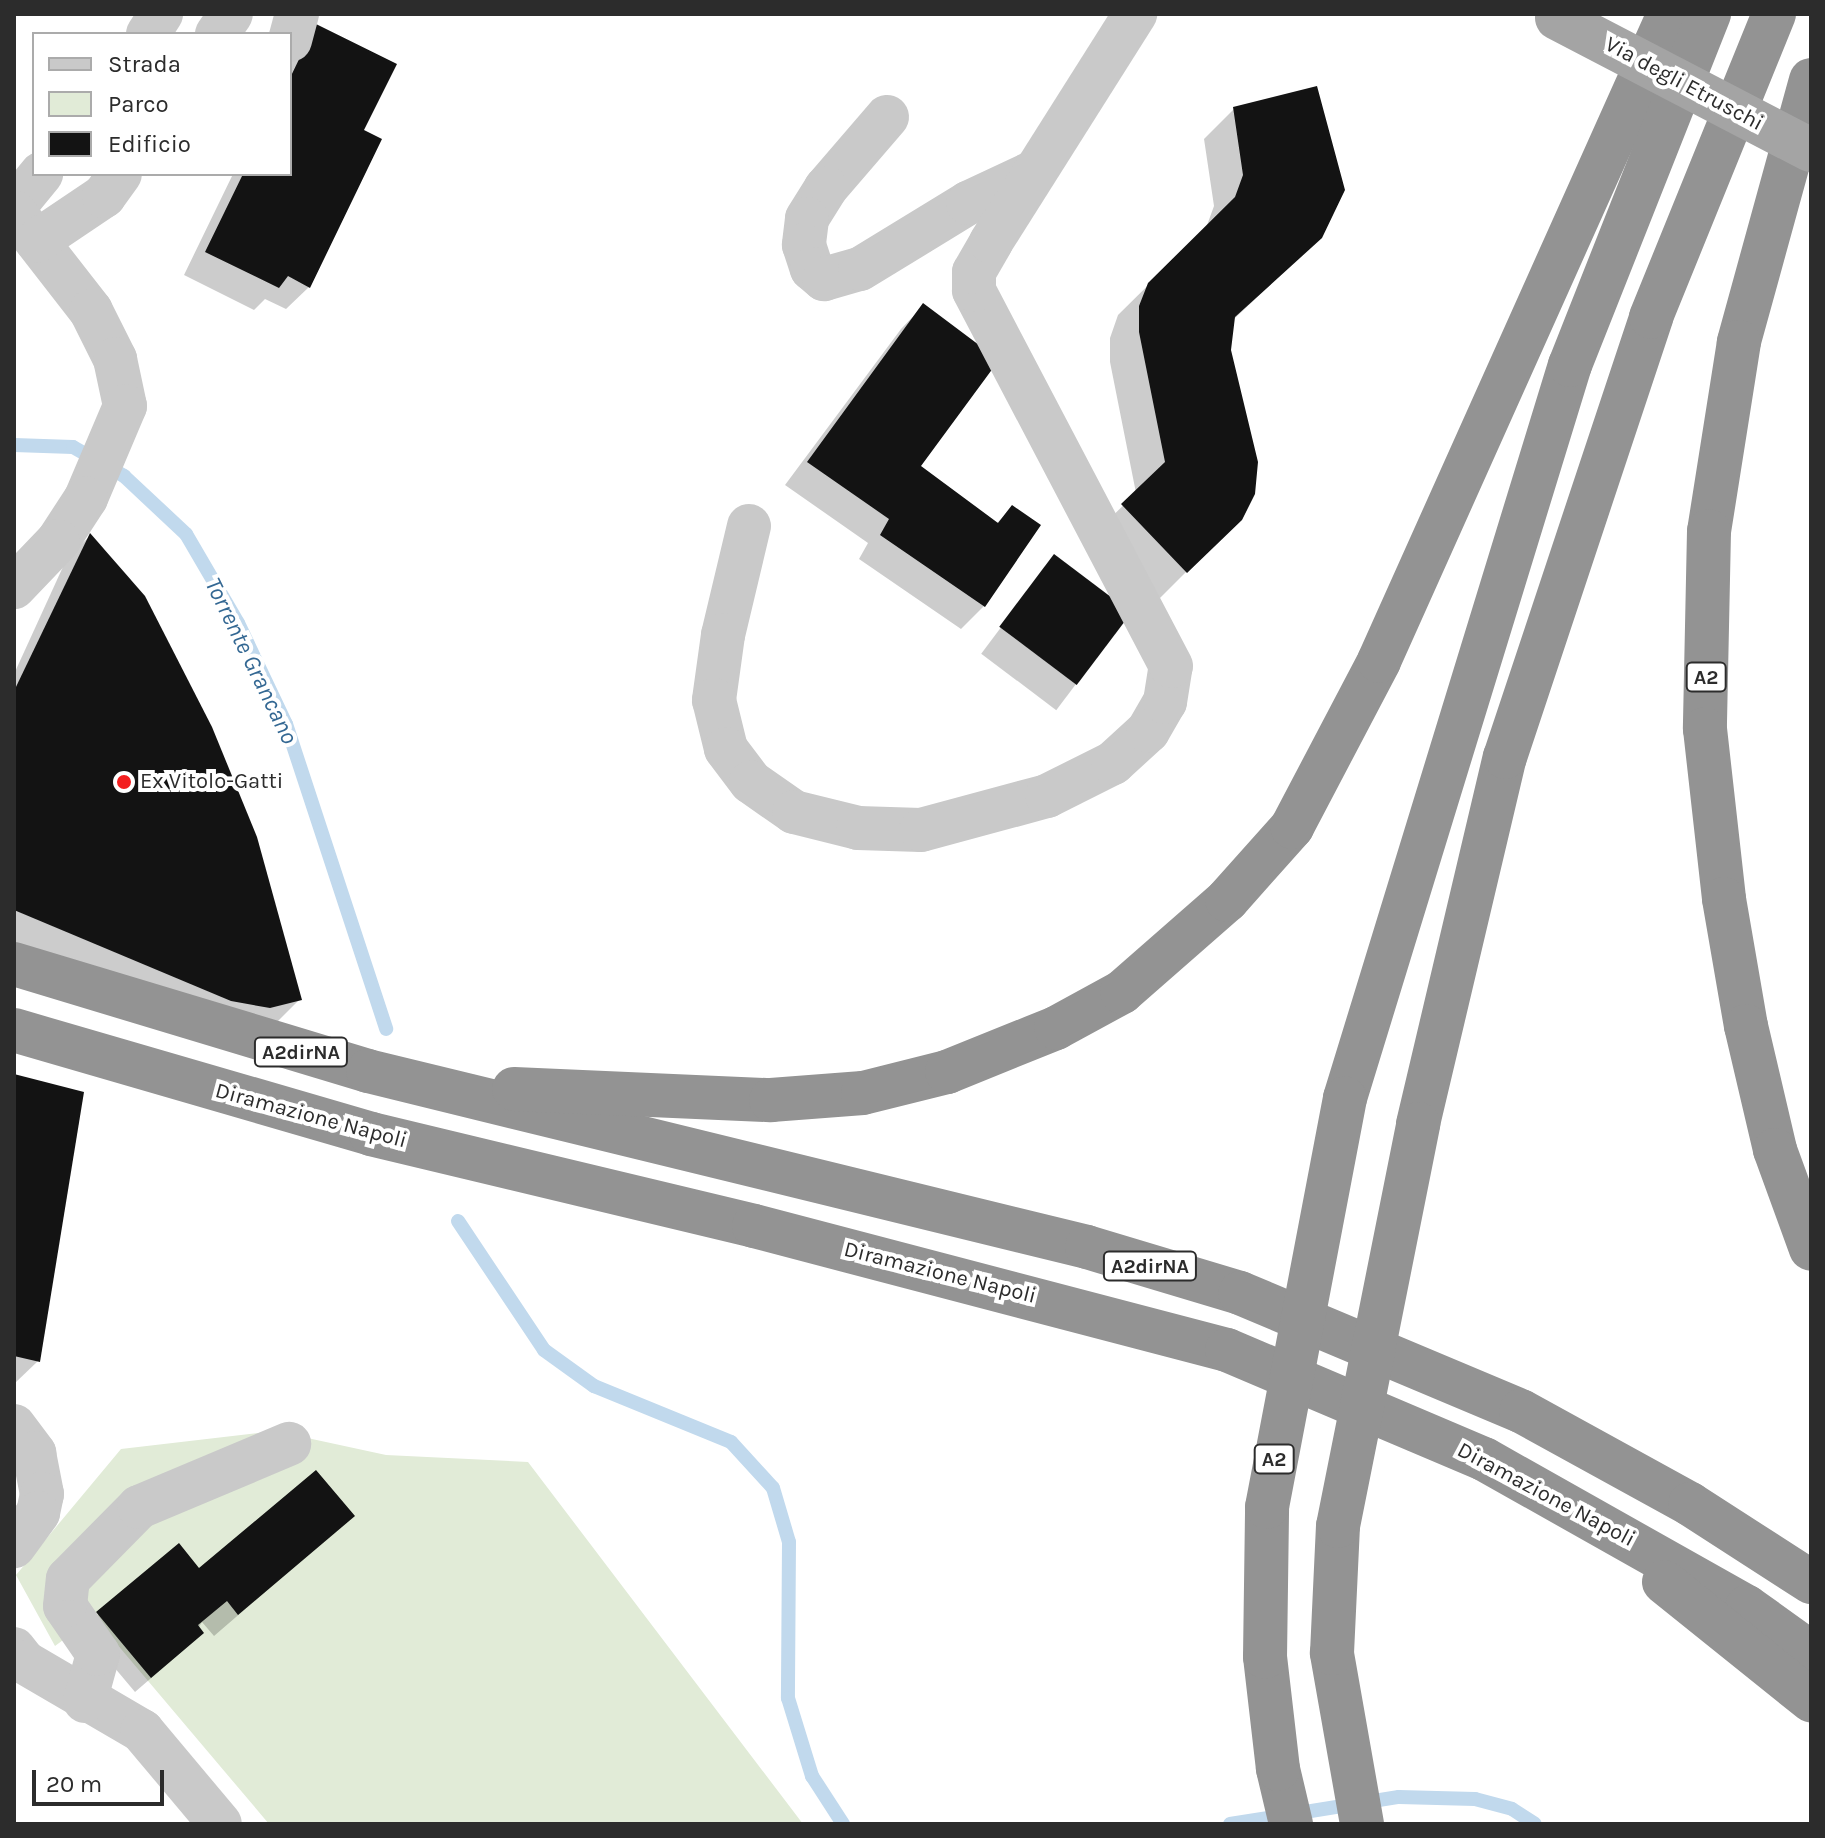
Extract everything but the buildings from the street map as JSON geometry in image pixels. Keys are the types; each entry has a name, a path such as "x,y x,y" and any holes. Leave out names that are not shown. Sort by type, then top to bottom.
{"highway":[{"path":"436,1088 771,1100 863,1093 947,1072 1056,1028 1122,992 1215,910 1292,827 1330,760 1386,646 1669,14"},
{"name":"A2","path":"1291,1824 1278,1769 1265,1657 1265,1522 1345,1098 1570,365 1709,14"},
{"path":"1362,1824 1332,1653 1338,1526 1418,1124 1505,757 1651,317 1774,14"},
{"name":"A2","path":"1811,80 1736,358 1709,531 1705,729 1724,899 1746,1026 1775,1150 1811,1249"},
{"name":"A2dirNA","path":"14,964 436,1088 1087,1247 1240,1293 1521,1411 1690,1504 1811,1582"},
{"name":"Diramazione Napoli","path":"14,1030 371,1134 754,1226 1227,1350 1407,1423 1570,1504 1747,1607 1811,1653"},
{"path":"1570,1504 1811,1700"}],"main road":[{"name":"Via degli Etruschi","path":"1557,18 1811,150"}],"street":[{"path":"149,32 161,14"},
{"path":"218,32 231,14"},
{"path":"749,526 723,635 714,700 726,749 751,782 794,812 858,828 921,830 1047,796 1113,763 1148,731 1165,702 1171,666 979,305 974,272 1135,14"},
{"path":"887,117 826,188 807,219 804,245 812,269 824,279 860,269 968,203 1034,172"},
{"path":"22,220 40,176"},
{"path":"22,220 104,196 119,176"},
{"path":"14,587 58,541 86,498 125,406 115,359 91,311 22,220"},
{"path":"14,1426 34,1453 42,1494 38,1513 14,1546"},
{"path":"85,1701 98,1654 65,1606 68,1579 139,1507 289,1444"},
{"path":"14,1649 24,1662 85,1701 142,1731 220,1824"}],"green space":[{"path":"275,1431 386,1455 528,1462 803,1824 269,1824 94,1617 55,1646 16,1575 121,1449"}],"waterway":[{"name":"Torrente Grancano","path":"14,445 73,447 124,476 186,534 238,623 286,724 386,1029"},
{"name":"Torrente Grancano","path":"458,1221 544,1350 594,1386 731,1442 773,1488 789,1542 788,1698 812,1776 843,1824"},
{"name":"Torrente Grancano","path":"1230,1824 1399,1797 1475,1799 1512,1809 1535,1824"}],"place":[{"name":"Ex Vitolo-Gatti","path":"124,782"}]}
